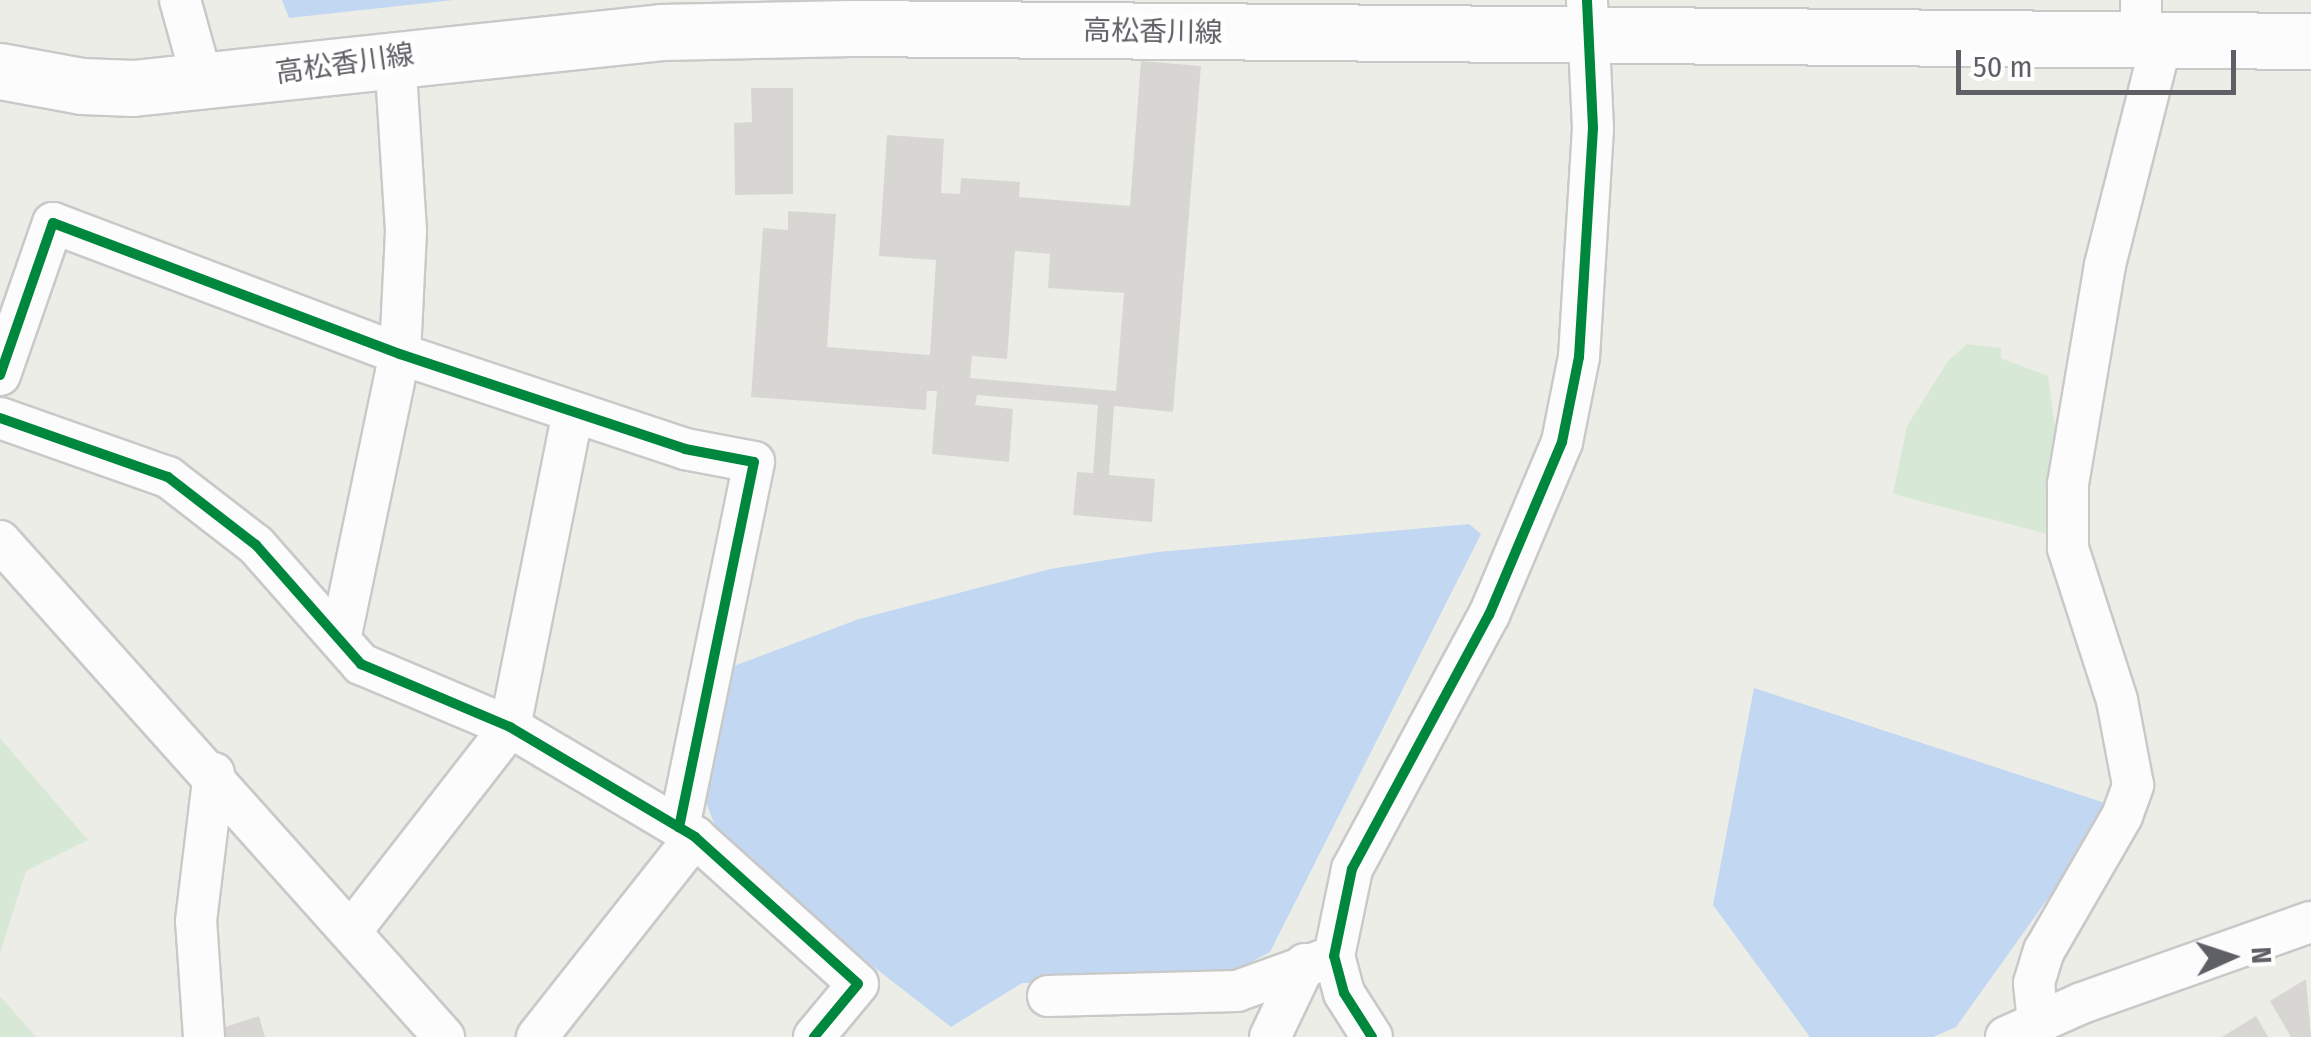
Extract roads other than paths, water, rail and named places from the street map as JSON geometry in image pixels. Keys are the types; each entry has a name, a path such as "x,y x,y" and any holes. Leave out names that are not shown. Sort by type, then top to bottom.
{"main road":[{"name":"高松香川線","path":"0,71 82,86 203,82 660,32 1588,18 2148,27 2311,41"}],"street":[{"path":"180,0 203,82"},
{"path":"1270,1037 1320,960 1352,868 1489,615 1562,442 1579,356 1594,128 1588,18"},
{"path":"2022,1030 2044,952 2133,785 2117,700 2068,548 2068,484 2148,27"},
{"path":"340,640 400,354 406,231 396,58"},
{"path":"0,375 53,223 400,354 685,449 754,462 687,832 537,1037"},
{"path":"352,930 510,727 573,412"},
{"path":"0,418 168,477 256,544 361,664 510,727 687,832 858,984 814,1037"},
{"path":"0,541 214,773 444,1037"},
{"path":"204,1037 196,921 214,773"},
{"path":"2022,1030 2309,926"},
{"path":"1048,996 1237,990 1320,960"},
{"path":"1320,960 1372,1037"}],"water":[{"path":"282,0 454,0 289,18"},
{"path":"1469,524 1481,534 1270,952 1220,979 1022,983 951,1027 724,850 702,791 731,667 859,619 1050,569 1158,552"},
{"path":"1754,688 2114,806 1956,1027 1933,1037 1810,1037 1713,905"}]}
